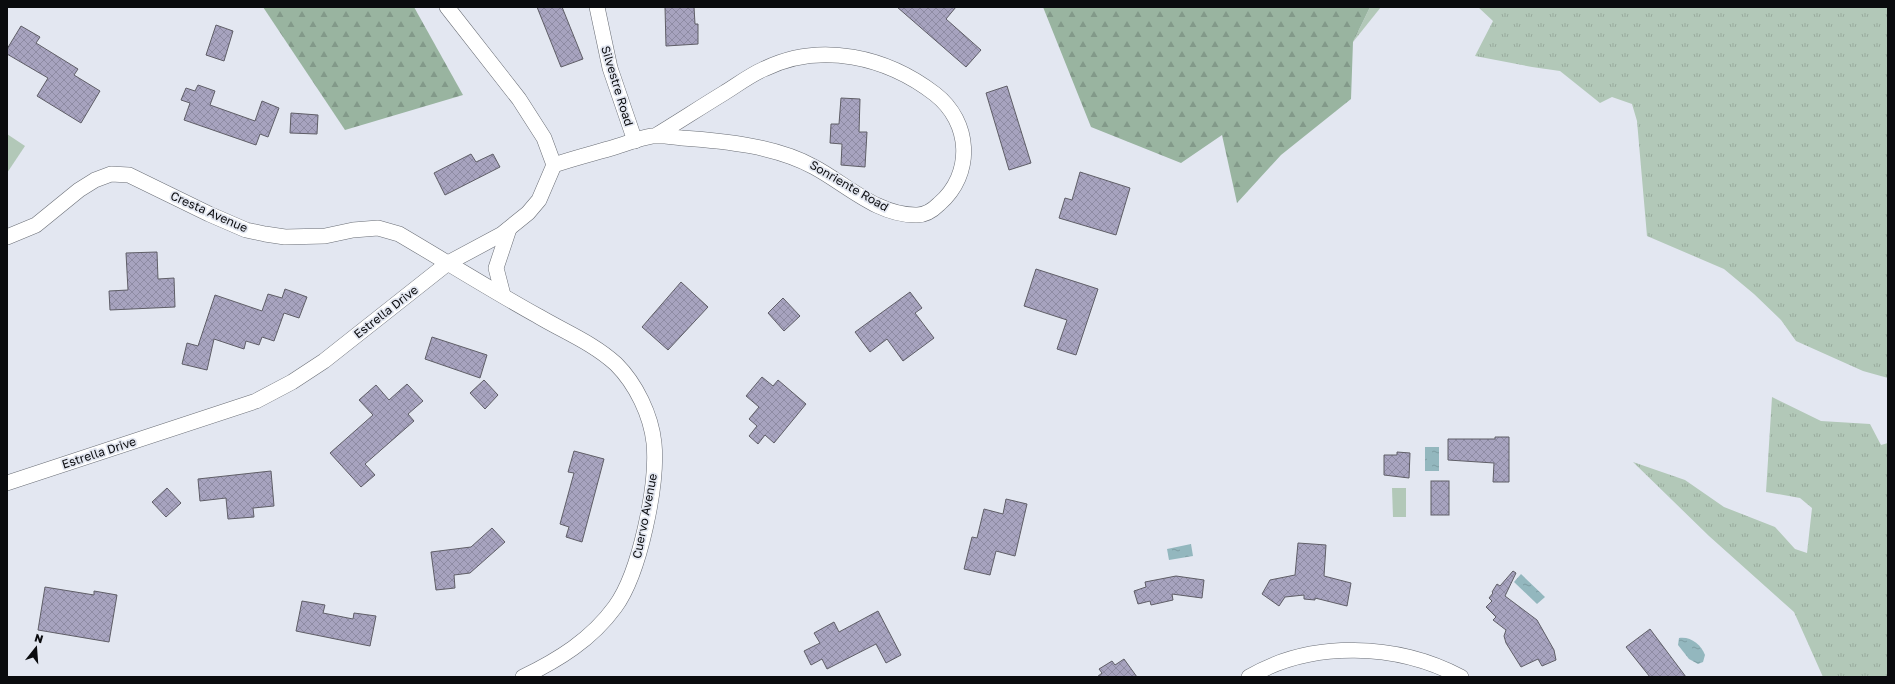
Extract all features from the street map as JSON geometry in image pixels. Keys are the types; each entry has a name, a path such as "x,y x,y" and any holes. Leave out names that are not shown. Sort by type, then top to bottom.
{"street":[{"path":"447,7 519,99 544,138 554,165"},
{"name":"Silvestre Road","path":"597,7 610,68 635,141"},
{"name":"Sonriente Road","path":"554,165 655,136 764,68 793,58 824,54 854,56 884,65 920,82 945,102 958,121 964,142 964,156 959,178 948,197 931,211 918,216 896,213 874,204 799,158 712,140 655,136"},
{"name":"Estrella Drive","path":"7,483 256,401 292,382 324,361 448,263 509,229 528,213 540,200 554,165"},
{"name":"Cresta Avenue","path":"7,237 36,225 79,190 95,180 112,174 129,175 209,214 246,230 292,237 325,236 353,230 378,228 399,234 448,263"},
{"path":"503,295 496,268 509,229"},
{"name":"Cuervo Avenue","path":"448,263 538,316 595,346 617,365 637,394 647,414 654,442 654,471 642,542 632,576 615,606 592,633 564,656 522,677"},
{"path":"1249,677 1287,661 1317,653 1348,650 1371,651 1404,656 1427,662 1460,677"}],"green space":[{"path":"263,7 414,7 463,95 345,130"},
{"path":"1043,7 1370,7 1353,42 1351,99 1281,155 1237,203 1222,135 1181,163 1091,127"},
{"path":"1370,7 1381,7 1353,42"},
{"path":"1478,7 1888,7 1888,378 1863,371 1796,341 1781,320 1754,294 1724,269 1647,236 1637,121 1632,104 1612,97 1600,103 1560,71 1475,56 1493,21"},
{"path":"7,134 25,146 7,173"},
{"path":"1772,397 1821,421 1870,424 1881,445 1888,443 1888,677 1823,677 1794,612 1709,536 1633,462 1685,480 1724,507 1775,527 1795,549 1807,553 1812,508 1800,498 1766,492"},
{"path":"1392,488 1406,488 1406,517 1393,517"}],"water":[{"path":"1425,447 1439,447 1439,471 1425,471"},
{"path":"1191,544 1193,556 1169,560 1167,549"},
{"path":"1521,574 1545,597 1537,604 1514,582"},
{"path":"1679,638 1687,638 1701,647 1705,655 1703,662 1698,664 1689,659 1678,645"}],"building":[{"path":"537,7 562,7 583,59 561,67"},
{"path":"665,7 694,7 695,24 698,24 698,44 666,46"},
{"path":"897,7 956,7 946,19 981,50 966,67"},
{"path":"216,25 233,31 224,61 206,55"},
{"path":"21,26 40,37 36,43 78,69 74,75 100,91 81,123 37,96 48,78 7,54 7,49"},
{"path":"198,85 215,91 210,105 255,121 262,101 279,108 268,137 260,134 256,145 184,120 190,103 181,100 186,88 195,91"},
{"path":"1007,86 1031,163 1009,170 986,93"},
{"path":"841,98 860,99 859,132 867,132 865,167 841,165 842,144 830,143 831,124 839,124"},
{"path":"291,113 318,115 317,134 290,133"},
{"path":"471,154 476,162 493,154 500,167 445,195 434,173"},
{"path":"1080,172 1130,188 1116,235 1059,218 1065,198 1072,200"},
{"path":"157,252 158,279 174,278 175,307 110,310 109,291 128,290 126,253"},
{"path":"1036,269 1098,289 1076,355 1057,349 1067,320 1024,306"},
{"path":"681,282 708,307 668,350 642,327"},
{"path":"285,289 307,297 299,318 284,313 274,341 262,337 259,345 246,341 244,349 214,339 207,370 182,364 187,343 198,346 215,295 262,311 268,294 282,298"},
{"path":"910,292 922,308 915,313 934,338 903,361 887,339 870,352 855,332"},
{"path":"783,298 800,316 784,331 768,313"},
{"path":"432,337 487,355 480,378 425,359"},
{"path":"762,377 773,386 778,380 806,404 774,443 765,435 758,444 749,436 757,426 749,419 759,407 746,396"},
{"path":"484,380 498,395 485,409 470,393"},
{"path":"407,384 423,401 408,414 414,421 365,464 375,475 361,487 330,453 373,415 359,400 376,385 389,400"},
{"path":"1495,437 1509,437 1509,482 1493,482 1494,463 1448,460 1448,439 1495,439"},
{"path":"574,451 604,459 582,542 566,537 569,527 560,524 574,473 568,472"},
{"path":"1397,452 1410,453 1409,478 1384,475 1384,455 1397,455"},
{"path":"271,471 274,506 253,508 254,517 228,519 226,498 200,501 198,479"},
{"path":"1431,481 1449,481 1449,515 1431,515"},
{"path":"167,488 181,503 166,517 152,502"},
{"path":"1006,499 1027,504 1015,556 996,551 990,575 964,569 972,537 977,538 984,509 1003,514"},
{"path":"492,528 505,542 470,573 454,575 455,588 436,590 431,552 471,547"},
{"path":"1298,543 1326,545 1324,576 1351,583 1347,606 1315,598 1315,600 1304,599 1304,595 1285,597 1279,606 1262,594 1270,580 1295,575"},
{"path":"1513,571 1516,573 1505,596 1537,620 1554,650 1556,660 1542,666 1538,659 1521,667 1506,643 1504,636 1506,630 1493,620 1496,617 1486,607 1492,601 1489,598 1497,584 1500,586"},
{"path":"1176,576 1204,580 1202,598 1172,594 1173,600 1151,605 1150,601 1138,604 1134,591 1146,587 1145,582"},
{"path":"45,587 94,595 94,591 117,595 109,642 38,630"},
{"path":"302,601 325,605 323,613 353,619 354,613 376,616 370,646 296,631"},
{"path":"878,611 901,655 886,663 876,644 827,669 822,659 811,665 804,651 820,643 814,633 834,622 839,632"},
{"path":"1650,629 1686,677 1650,677 1626,647"},
{"path":"1124,659 1137,677 1097,677 1102,673 1099,669 1112,661 1115,665"}]}
